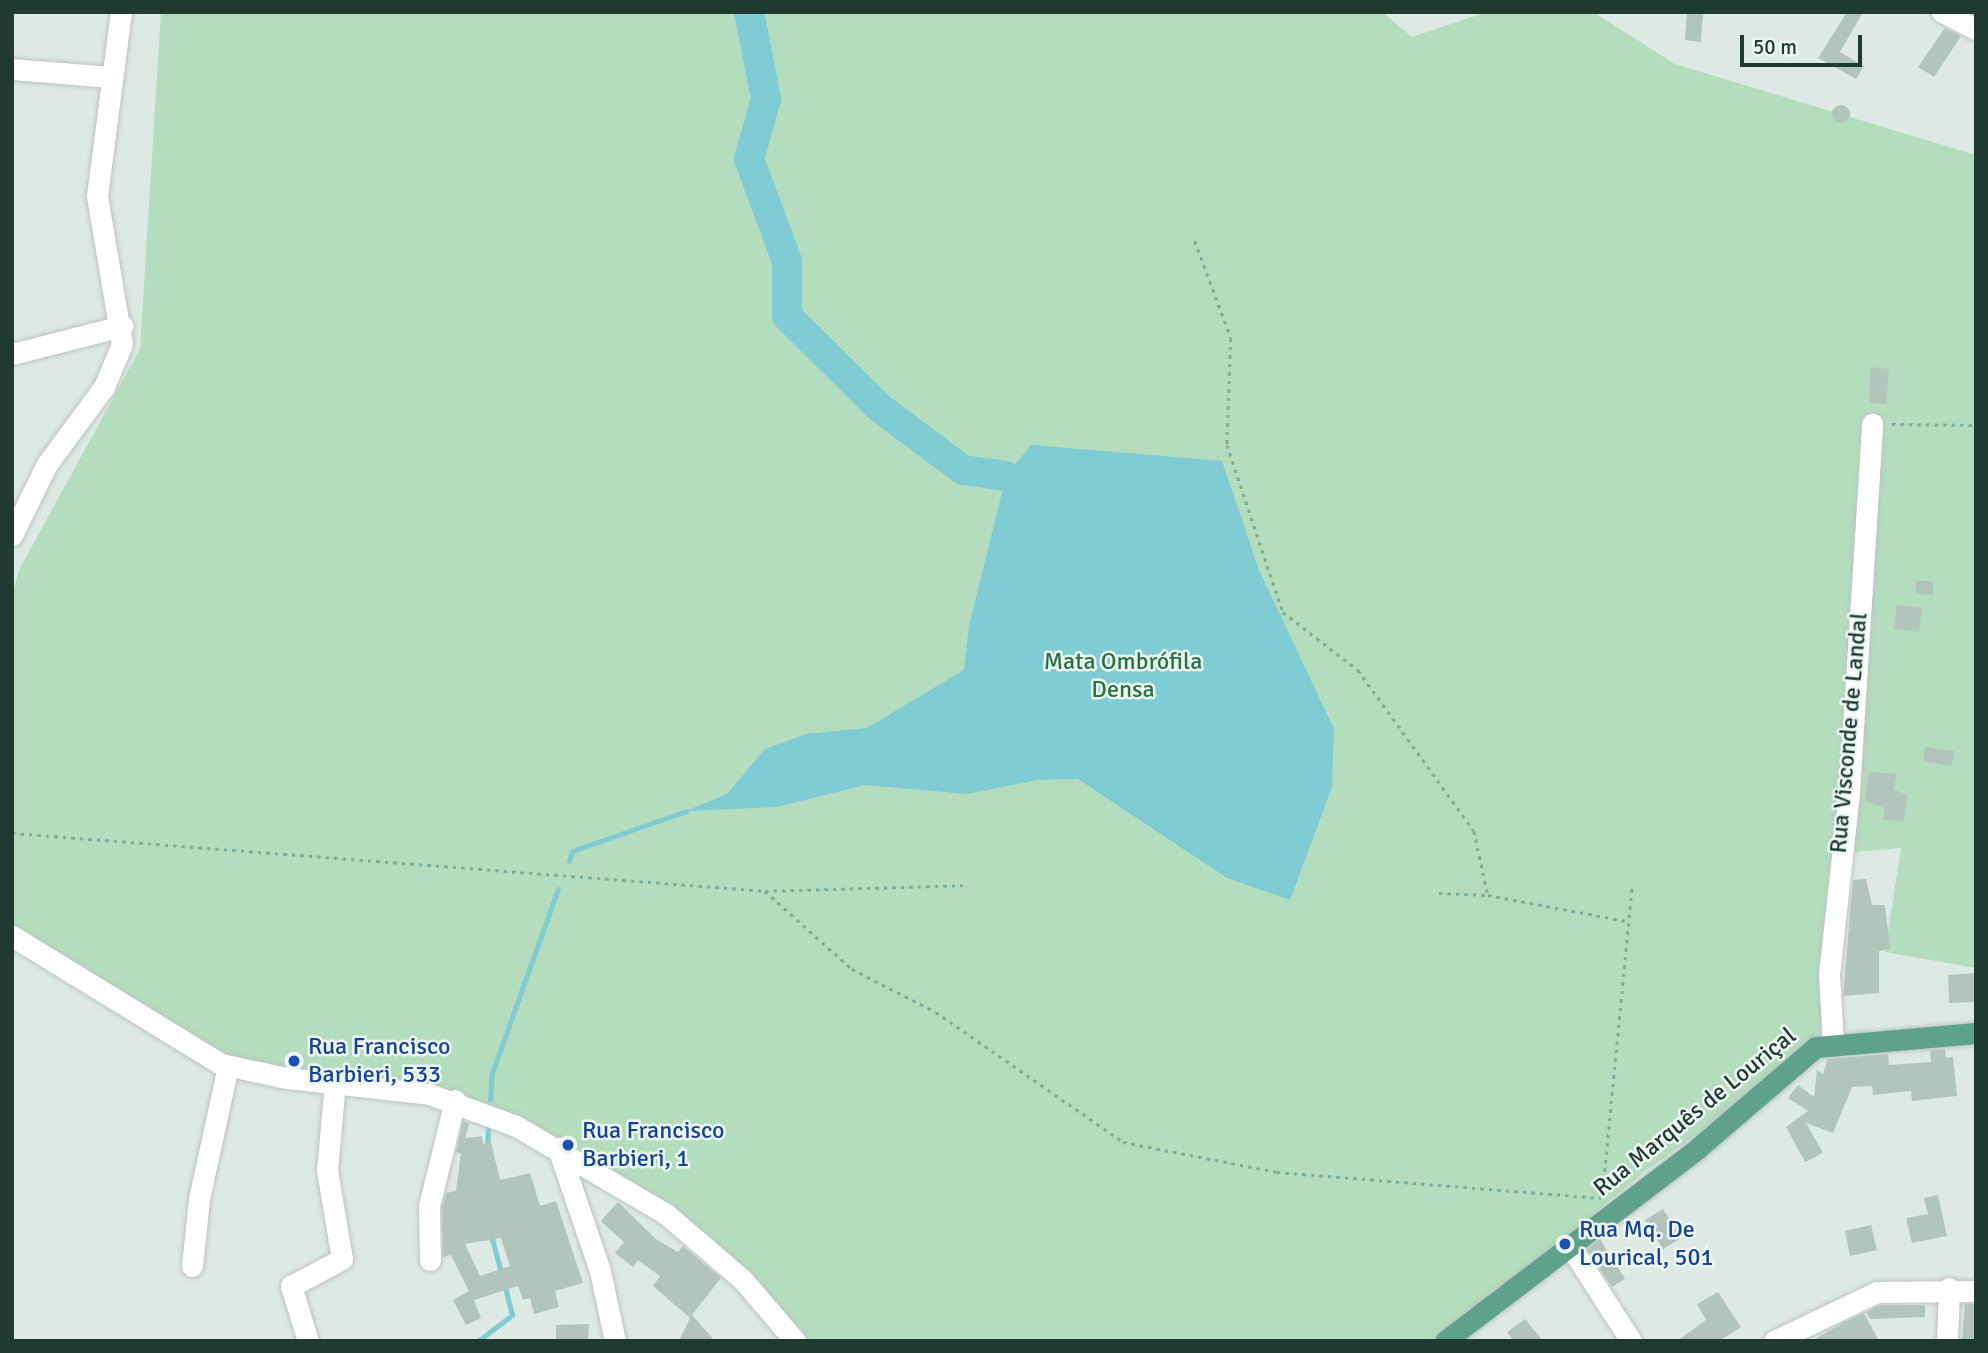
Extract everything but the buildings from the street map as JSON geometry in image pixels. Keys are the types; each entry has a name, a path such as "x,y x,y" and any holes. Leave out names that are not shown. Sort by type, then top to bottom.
{"main road":[{"name":"Rua Marquês de Louriçal","path":"1445,1341 1570,1246 1604,1208 1816,1047 1833,1042 1976,1033"}],"street":[{"path":"12,536 47,464 112,373 122,326 98,212 109,77 121,12"},
{"path":"1942,12 1976,29"},
{"path":"12,69 109,77"},
{"path":"12,354 122,326"},
{"name":"Rua Visconde de Landal","path":"1833,1042 1829,974 1849,792 1872,424"},
{"path":"12,936 229,1066 454,1100 558,1148 667,1214 743,1280 795,1341"},
{"path":"192,1266 199,1199 229,1066"},
{"path":"308,1341 291,1286 342,1259 327,1170 335,1082"},
{"path":"430,1260 429,1206 454,1100"},
{"path":"558,1148 600,1272 615,1341"},
{"path":"1570,1246 1631,1341"},
{"path":"1947,1341 1949,1288"},
{"path":"1774,1341 1877,1293 1949,1288 1976,1291"}],"path":[{"path":"1195,241 1231,338 1227,445 1283,612 1358,670 1474,831 1488,895"},
{"path":"1872,424 1976,425"},
{"path":"12,833 765,891 962,885"},
{"path":"765,891 852,969 936,1012 1123,1142 1277,1171 1604,1208 1625,921 1632,884"},
{"path":"1439,893 1488,895 1625,921"}],"green space":[{"name":"Mata Ombrófila Densa","path":"161,12 1382,12 1412,37 1487,12 1593,12 1675,64 1976,155 1976,968 1885,952 1901,848 1855,852 1867,449 1819,1049 1645,1171 1441,1341 796,1341 743,1279 610,1179 446,1098 219,1062 12,939 12,594 20,568 140,349"}],"water":[{"path":"1031,445 1222,461 1259,570 1334,729 1332,787 1290,900 1227,878 1078,779 1037,780 967,794 865,785 777,807 686,811 727,794 765,749 806,734 867,728 964,670 969,626 1006,476"}],"waterway":[{"path":"749,12 766,99 749,159 787,261 787,316 880,408 963,470 1006,476"},
{"path":"569,861 572,851 686,811"},
{"path":"490,1100 492,1073 558,889"},
{"path":"487,1149 488,1128"},
{"path":"491,1235 502,1276"},
{"path":"478,1341 512,1315 505,1286"}],"place":[{"name":"Rua Francisco Barbieri, 533","path":"294,1061"},
{"name":"Rua Francisco Barbieri, 1","path":"568,1145"},
{"name":"Rua Mq. De Lourical, 501","path":"1565,1244"}]}
